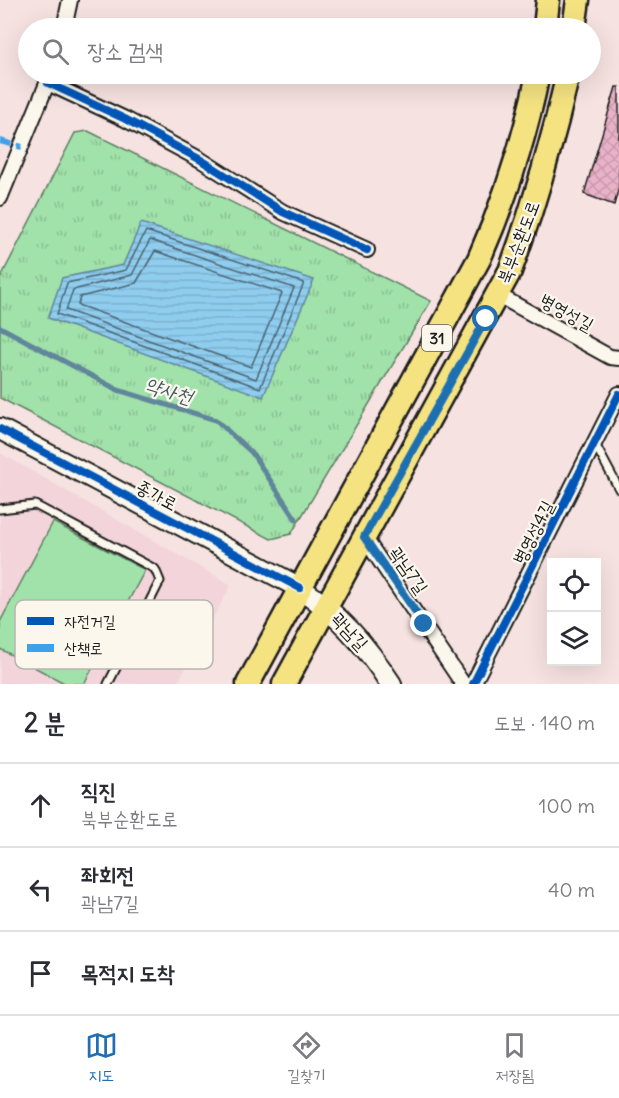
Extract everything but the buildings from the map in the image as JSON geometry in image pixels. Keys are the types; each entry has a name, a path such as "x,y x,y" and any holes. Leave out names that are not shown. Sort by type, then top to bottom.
{"main road":[{"path":"546,18 549,0"},
{"path":"575,18 578,0"},
{"name":"31","path":"248,684 480,259 502,207 526,133 536,84"},
{"name":"북부순환도로","path":"284,684 498,295 530,217 554,137 566,84"}],"street":[{"path":"66,18 70,0"},
{"path":"0,198 48,84"},
{"path":"61,84 201,160 283,212 367,250"},
{"name":"병영성길","path":"498,295 610,357 619,358"},
{"name":"병영성4길","path":"473,684 619,394"},
{"name":"종가로","path":"0,429 300,588"},
{"name":"곽남7길","path":"364,537 463,684"},
{"name":"곽남길","path":"300,588 326,606 368,650 391,684"}],"lane":[{"path":"595,442 619,489"},
{"path":"0,509 34,505 155,569 160,581 150,600"},
{"path":"108,684 116,669"}],"shaded area":[{"path":"0,453 231,585 213,618 213,600 15,600 15,669 185,669 177,684 0,684"}],"green space":[{"path":"88,131 431,301 291,534 271,539 0,398 0,279 75,133"},
{"path":"53,522 145,570 129,600 15,600 15,657 0,649 0,622"},
{"path":"38,669 92,669 84,684 66,684"}],"water":[{"path":"141,223 314,280 263,397 48,318 62,278 123,265"}],"waterway":[{"name":"약사천","path":"0,327 118,390 216,420 252,453 296,519"}],"marked path":[{"path":"0,141 22,147"}],"cycle path":[{"path":"50,84 125,119 201,160 283,212 367,250"},
{"path":"473,684 619,394"},
{"path":"0,429 300,588"}],"route":[{"path":"424,624 364,537 486,319"}]}
